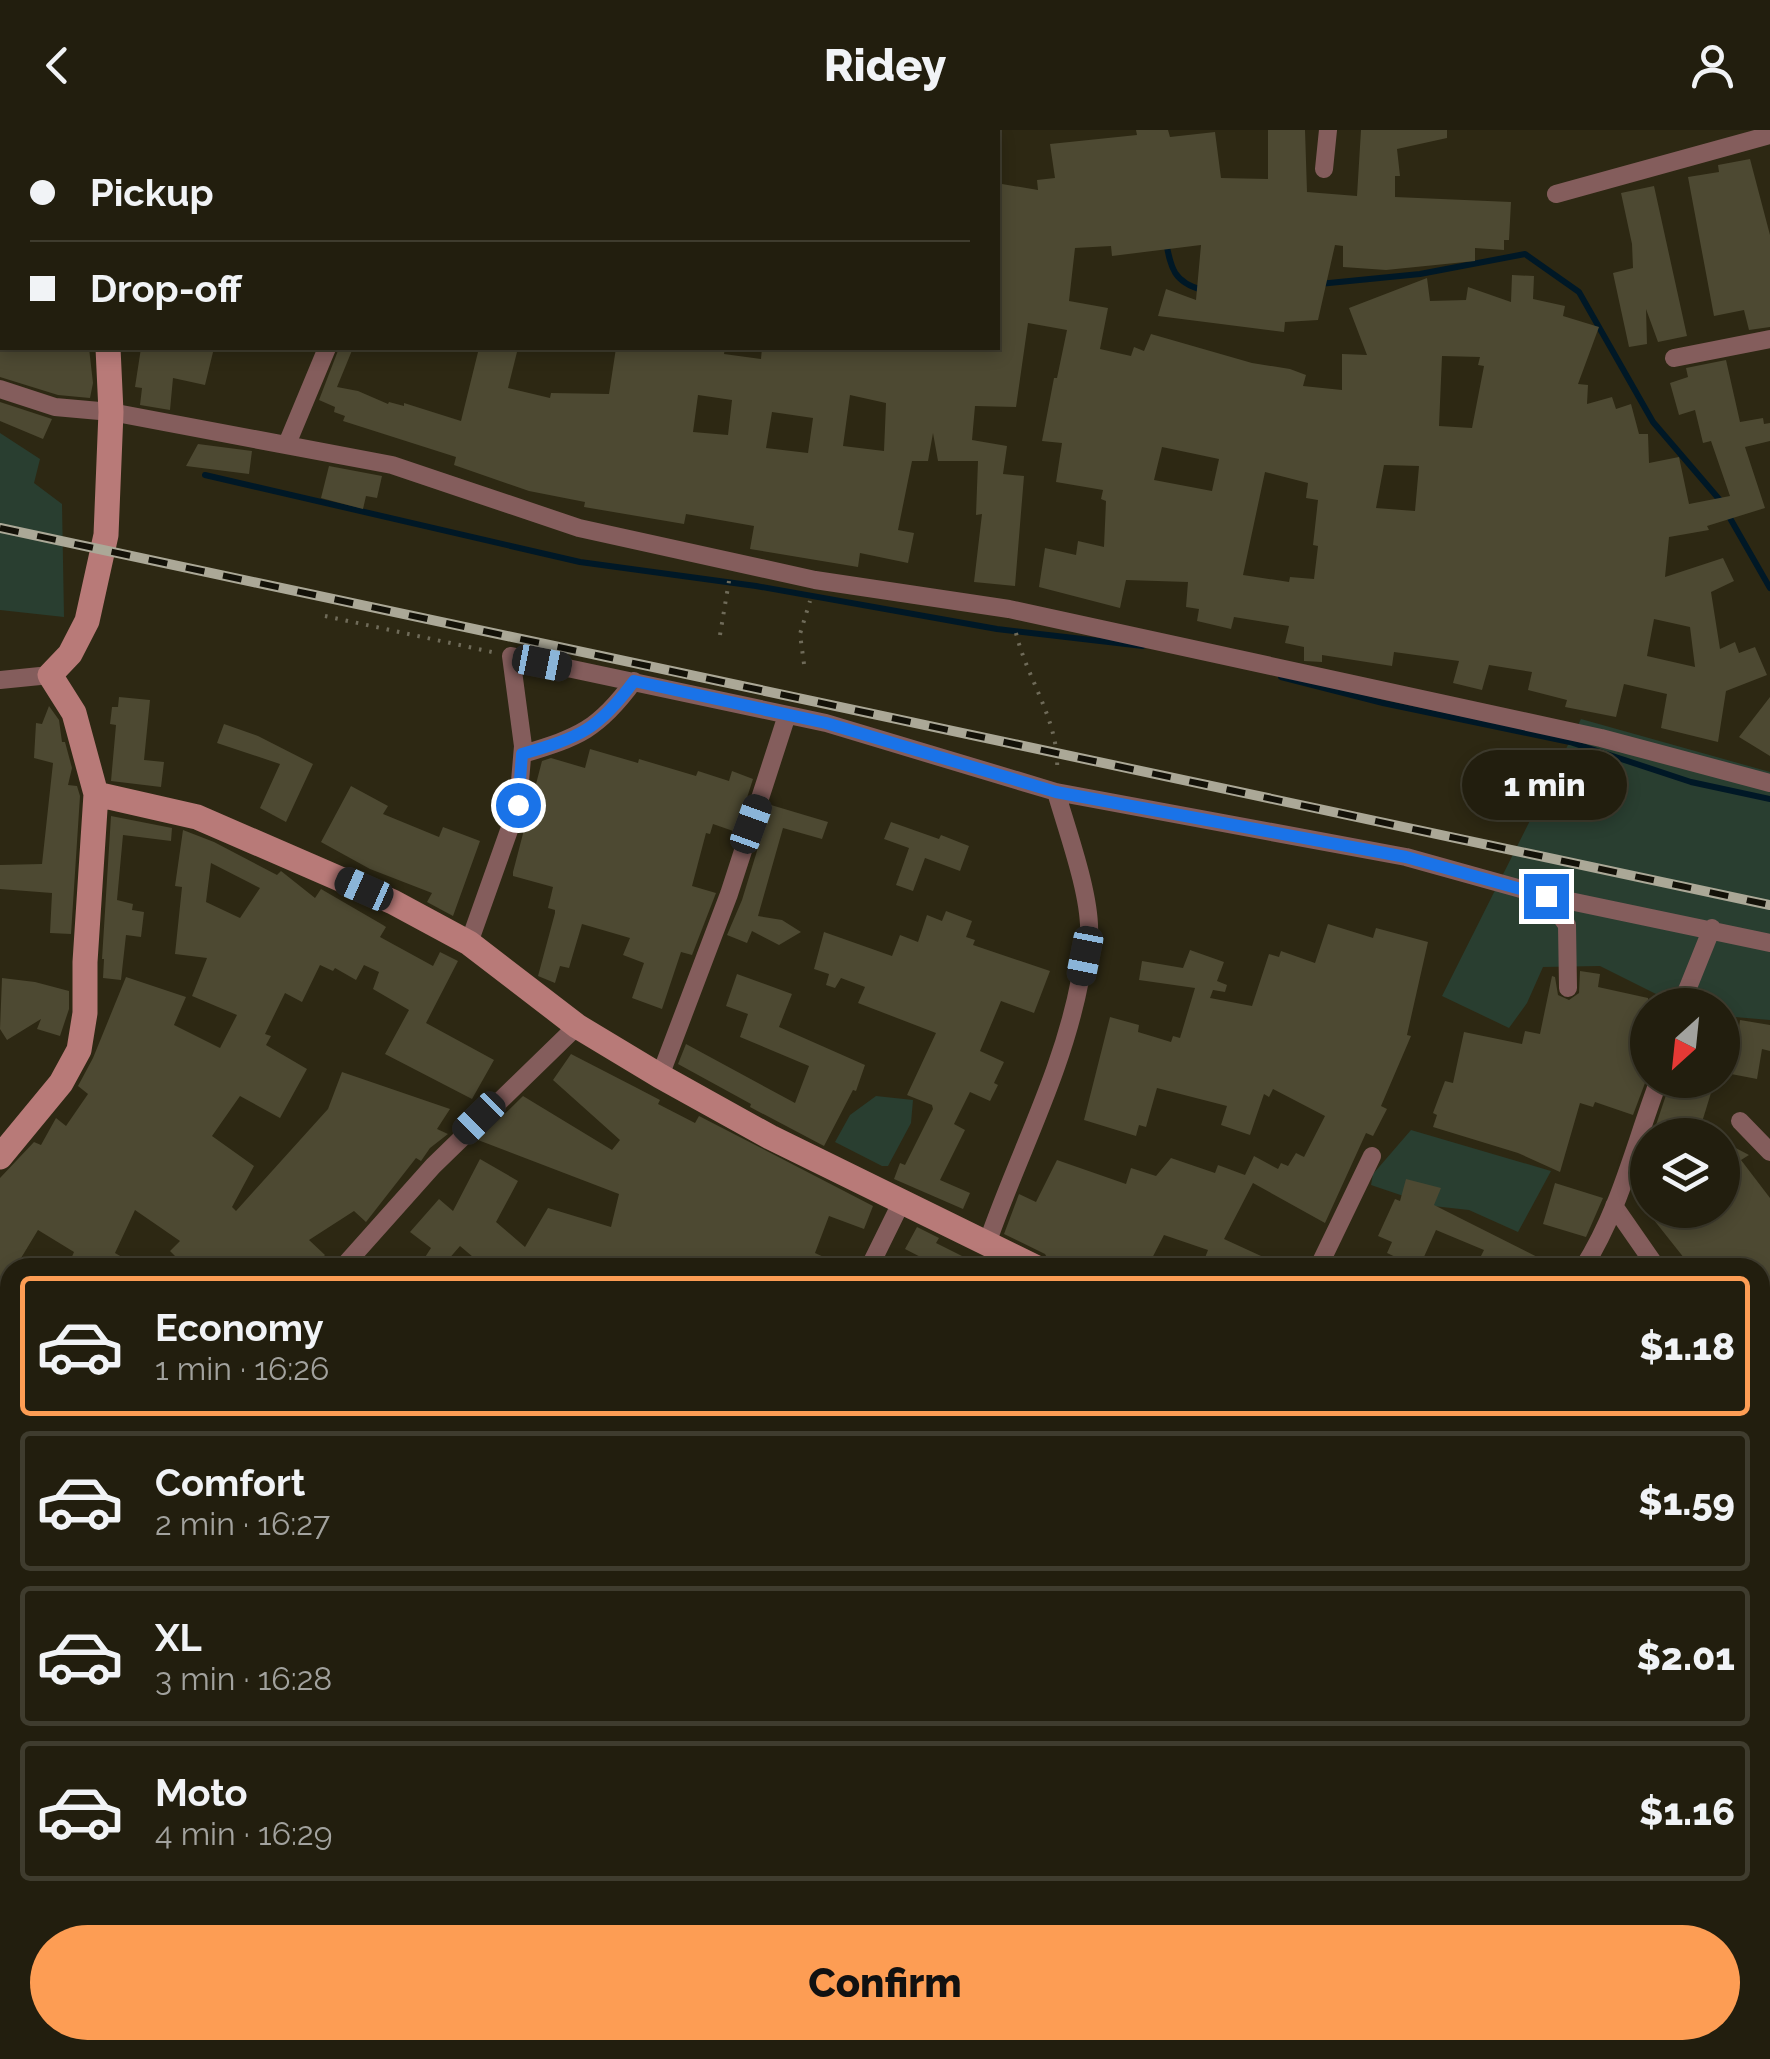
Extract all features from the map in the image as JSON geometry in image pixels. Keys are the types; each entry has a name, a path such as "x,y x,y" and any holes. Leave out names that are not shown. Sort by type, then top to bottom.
{"street":[{"path":"1324,169 1328,130"},
{"path":"1556,194 1770,136"},
{"path":"1674,358 1770,339"},
{"path":"0,680 50,675 70,654 87,622 106,535 111,412 108,350"},
{"path":"287,444 326,350"},
{"path":"0,390 55,407 111,412 392,465 580,528 816,580 1010,609 1600,738 1770,783"},
{"path":"469,944 518,805 522,754 511,656 826,723 1056,792 1406,857 1546,896 1770,943"},
{"path":"0,1157 61,1083 80,1050 86,1012 85,962 96,794 74,713 50,675"},
{"path":"522,754 579,735 610,713 634,681"},
{"path":"660,1076 723,911 787,715"},
{"path":"988,1241 1009,1180 1033,1134 1057,1070 1090,934 1086,902 1056,792"},
{"path":"96,794 198,817 393,902 469,944 577,1026 660,1076 770,1137 1019,1258"},
{"path":"1546,896 1567,924 1568,988"},
{"path":"1689,988 1712,928"},
{"path":"351,1258 444,1154 577,1026"},
{"path":"1589,1258 1614,1206 1652,1098"},
{"path":"1740,1121 1770,1152"},
{"path":"1323,1258 1372,1156"},
{"path":"874,1258 901,1203"},
{"path":"1614,1206 1651,1258"}],"path":[{"path":"720,636 733,562"},
{"path":"804,664 800,634 816,580"},
{"path":"1010,609 1019,646 1058,752 1056,792"},
{"path":"325,616 511,656"}],"green space":[{"path":"0,433 40,459 34,483 62,504 64,617 0,610"},
{"path":"1581,719 1770,772 1770,1020 1740,1017 1740,988 1644,988 1600,966 1543,967 1527,1003 1509,1028 1442,996"},
{"path":"876,1096 913,1100 911,1123 888,1166 835,1142 850,1115"},
{"path":"1411,1130 1551,1171 1518,1232 1469,1210 1433,1206 1371,1185 1373,1174"}],"building":[{"path":"1136,130 1168,130 1170,137 1215,132 1221,178 1268,179 1268,130 1305,130 1307,192 1357,196 1361,130 1447,130 1447,138 1397,149 1400,176 1395,176 1395,197 1511,202 1509,240 1504,240 1504,250 1475,248 1475,261 1386,270 1343,267 1343,246 1335,245 1318,320 1285,322 1284,332 1158,316 1166,289 1196,300 1201,245 1112,256 1111,246 1075,248 1069,301 1108,308 1100,349 1131,356 1134,347 1144,351 1151,334 1252,363 1290,369 1306,375 1303,386 1342,390 1342,354 1367,355 1349,308 1427,278 1430,301 1466,300 1468,287 1511,302 1512,275 1534,276 1533,299 1565,306 1563,316 1599,327 1578,384 1588,385 1587,404 1612,397 1616,409 1631,404 1639,434 1648,434 1649,463 1679,457 1689,504 1730,496 1711,441 1703,443 1695,410 1679,415 1670,383 1688,377 1686,368 1726,360 1740,422 1763,418 1764,424 1770,423 1770,441 1745,447 1765,508 1707,526 1709,530 1669,537 1665,577 1723,558 1734,581 1711,592 1720,649 1735,642 1739,653 1755,647 1767,675 1726,691 1718,742 1661,728 1667,694 1624,684 1616,717 1565,707 1567,700 1528,690 1532,672 1489,665 1482,690 1453,683 1459,661 1394,652 1392,666 1322,655 1322,662 1304,661 1304,647 1285,643 1289,626 1234,617 1231,629 1197,621 1199,609 1186,607 1188,582 1126,580 1120,608 1039,587 1045,548 1076,555 1078,541 1104,547 1103,490 1056,482 1062,443 1042,441 1067,330 1028,323 1016,407 975,406 972,440 1007,446 1003,474 1024,476 1015,586 974,582 982,514 976,515 978,461 938,461 933,433 928,461 912,461 898,530 914,533 908,563 860,553 858,567 750,549 754,526 686,514 684,524 584,507 585,502 529,491 454,465 456,457 343,421 345,416 334,412 335,407 319,400 338,350 352,350 337,387 461,421 479,350 518,350 508,388 550,398 551,393 609,394 616,350 725,350 724,354 761,359 762,350 1000,350 1002,184 1038,190 1037,180 1055,178 1050,144 1137,135","holes":["1442,356 1480,357 1478,365 1484,366 1472,428 1439,426","698,395 732,400 728,435 693,432","850,395 886,403 884,451 843,446","772,412 813,418 808,453 766,448","1162,447 1219,459 1212,491 1154,480","1384,465 1419,466 1415,511 1376,508","1265,472 1308,483 1306,498 1318,500 1314,579 1290,577 1289,582 1243,575","1654,619 1690,627 1695,667 1647,656"]},
{"path":"1750,159 1770,235 1770,327 1749,330 1744,310 1714,316 1688,177 1719,172 1718,165"},
{"path":"1654,186 1687,336 1658,342 1646,309 1647,344 1629,347 1613,273 1633,268 1621,193"},
{"path":"0,350 89,350 93,383 90,398 58,395 0,377"},
{"path":"141,350 214,350 205,385 173,378 170,410 140,405 142,388 135,387"},
{"path":"0,402 52,419 43,439 0,421"},
{"path":"198,444 252,451 249,474 186,466"},
{"path":"329,466 382,476 377,498 366,496 363,509 321,498"},
{"path":"119,697 150,700 144,760 164,762 161,787 111,781 116,725 110,724 112,707 118,707"},
{"path":"1770,697 1770,756 1739,737"},
{"path":"49,706 59,720 72,768 68,785 77,786 80,796 71,934 50,933 52,893 0,889 0,865 42,864 53,763 34,758 36,723 42,724"},
{"path":"224,724 313,764 286,822 260,808 280,764 217,743"},
{"path":"590,749 696,776 698,771 729,781 732,771 753,779 736,832 713,824 710,834 706,833 692,886 716,893 692,955 681,952 662,1009 632,998 644,963 623,955 630,938 582,924 569,968 560,966 555,983 538,976 555,913 548,908 553,887 513,876 513,872 542,761 551,758 585,768"},
{"path":"351,786 388,806 383,814 439,837 443,827 480,841 453,916 427,902 432,893 370,869 321,842"},
{"path":"771,805 828,822 822,839 783,828 758,916 782,920 801,932 779,945 752,931 747,943 727,935"},
{"path":"111,816 172,828 171,841 123,835 117,900 133,904 132,910 144,912 141,937 126,935 121,980 103,978"},
{"path":"891,822 969,846 960,871 925,858 913,891 896,885 909,848 884,839"},
{"path":"183,830 277,875 281,871 315,898 321,889 386,927 380,937 433,966 440,952 458,961 426,1023 494,1060 472,1099 385,1054 409,1010 373,989 379,972 364,965 356,980 320,965 302,1002 285,993 265,1034 271,1036 266,1045 307,1069 280,1118 240,1096 212,1136 254,1166 232,1207 236,1211 328,1109 342,1072 450,1109 437,1129 448,1134 421,1161 416,1158 366,1222 354,1211 309,1240 325,1255 322,1258 177,1258 170,1251 180,1241 135,1210 115,1253 124,1258 71,1258 74,1252 38,1230 21,1258 0,1258 0,1178 34,1142 41,1145 56,1118 66,1126 88,1094 78,1086 126,977 186,997 174,1025 220,1048 237,1015 192,996 207,958 175,954 182,887 175,886","holes":["211,863 260,888 240,918 206,902"]},
{"path":"946,911 972,921 966,937 975,940 973,945 1050,971 1034,1013 1001,1001 980,1051 1004,1062 994,1083 998,1085 990,1101 970,1092 954,1124 965,1130 940,1180 970,1193 963,1209 894,1179 933,1109 932,1105 907,1095 936,1033 858,1003 865,987 841,978 835,988 826,985 829,974 814,969 824,932 892,956 900,935 918,942 927,915 942,921"},
{"path":"1328,924 1373,938 1376,928 1428,942 1407,1035 1411,1036 1381,1106 1387,1109 1373,1136 1366,1133 1325,1223 1253,1183 1224,1239 1265,1258 1205,1258 1208,1250 1164,1235 1152,1258 1047,1258 1004,1234 1019,1194 1036,1202 1057,1160 1126,1184 1131,1168 1156,1176 1171,1158 1215,1173 1218,1165 1245,1175 1254,1156 1278,1169 1281,1163 1288,1166 1296,1153 1304,1157 1325,1116 1273,1089 1269,1097 1264,1094 1250,1135 1221,1125 1227,1106 1157,1088 1146,1127 1139,1125 1136,1136 1084,1120 1110,1017 1139,1025 1138,1032 1171,1042 1173,1036 1180,1038 1195,988 1139,980 1142,961 1183,968 1190,950 1224,962 1217,981 1227,985 1225,992 1213,990 1210,998 1252,1006 1269,954 1279,957 1281,951 1315,963"},
{"path":"1580,971 1600,974 1598,987 1630,994 1630,1098 1639,1098 1633,1115 1595,1102 1593,1107 1580,1103 1560,1172 1518,1153 1433,1127 1437,1115 1433,1113 1445,1081 1453,1083 1464,1032 1522,1044 1525,1031 1540,1034 1552,976 1558,995 1569,1000 1579,993"},
{"path":"737,974 792,994 779,1027 865,1065 856,1091 853,1090 824,1146 678,1064 686,1044 795,1103 809,1066 740,1037 748,1014 726,1006"},
{"path":"2,978 69,991 69,1009 60,1036 37,1029 41,1019 7,1040 0,1029"},
{"path":"1740,1020 1770,1025 1770,1051 1762,1049 1757,1079 1740,1076"},
{"path":"571,1054 660,1100 658,1104 695,1123 699,1116 873,1206 864,1229 829,1216 815,1253 826,1258 474,1258 460,1246 450,1258 424,1258 431,1248 410,1232 439,1199 453,1211 480,1159 518,1181 496,1222 525,1247 548,1208 611,1227 619,1194 478,1140 523,1096 612,1150 620,1140 553,1080"},
{"path":"1665,1098 1709,1098 1703,1118 1658,1118"},
{"path":"1740,1150 1749,1155 1741,1160 1770,1198 1770,1258 1684,1258 1660,1228 1740,1228"},
{"path":"1406,1179 1441,1188 1434,1205 1539,1258 1480,1258 1484,1250 1436,1230 1423,1258 1398,1258 1387,1253 1392,1242 1378,1236 1395,1199 1400,1201"},
{"path":"1555,1183 1603,1198 1586,1237 1543,1224"},
{"path":"917,1227 939,1238 936,1243 966,1258 923,1258 905,1249"}],"waterway":[{"path":"1166,242 1175,273 1185,283 1202,290"},
{"path":"1319,284 1420,274 1525,254 1579,292 1653,422 1719,499 1770,588"},
{"path":"205,475 580,562 756,586 997,629 1143,646"},
{"path":"1281,677 1570,742 1691,782 1770,799"}],"railway":[{"path":"0,528 1770,905"}],"route":[{"path":"518,805 522,754 579,735 610,713 634,681 826,723 1056,792 1406,857 1546,896"}]}
